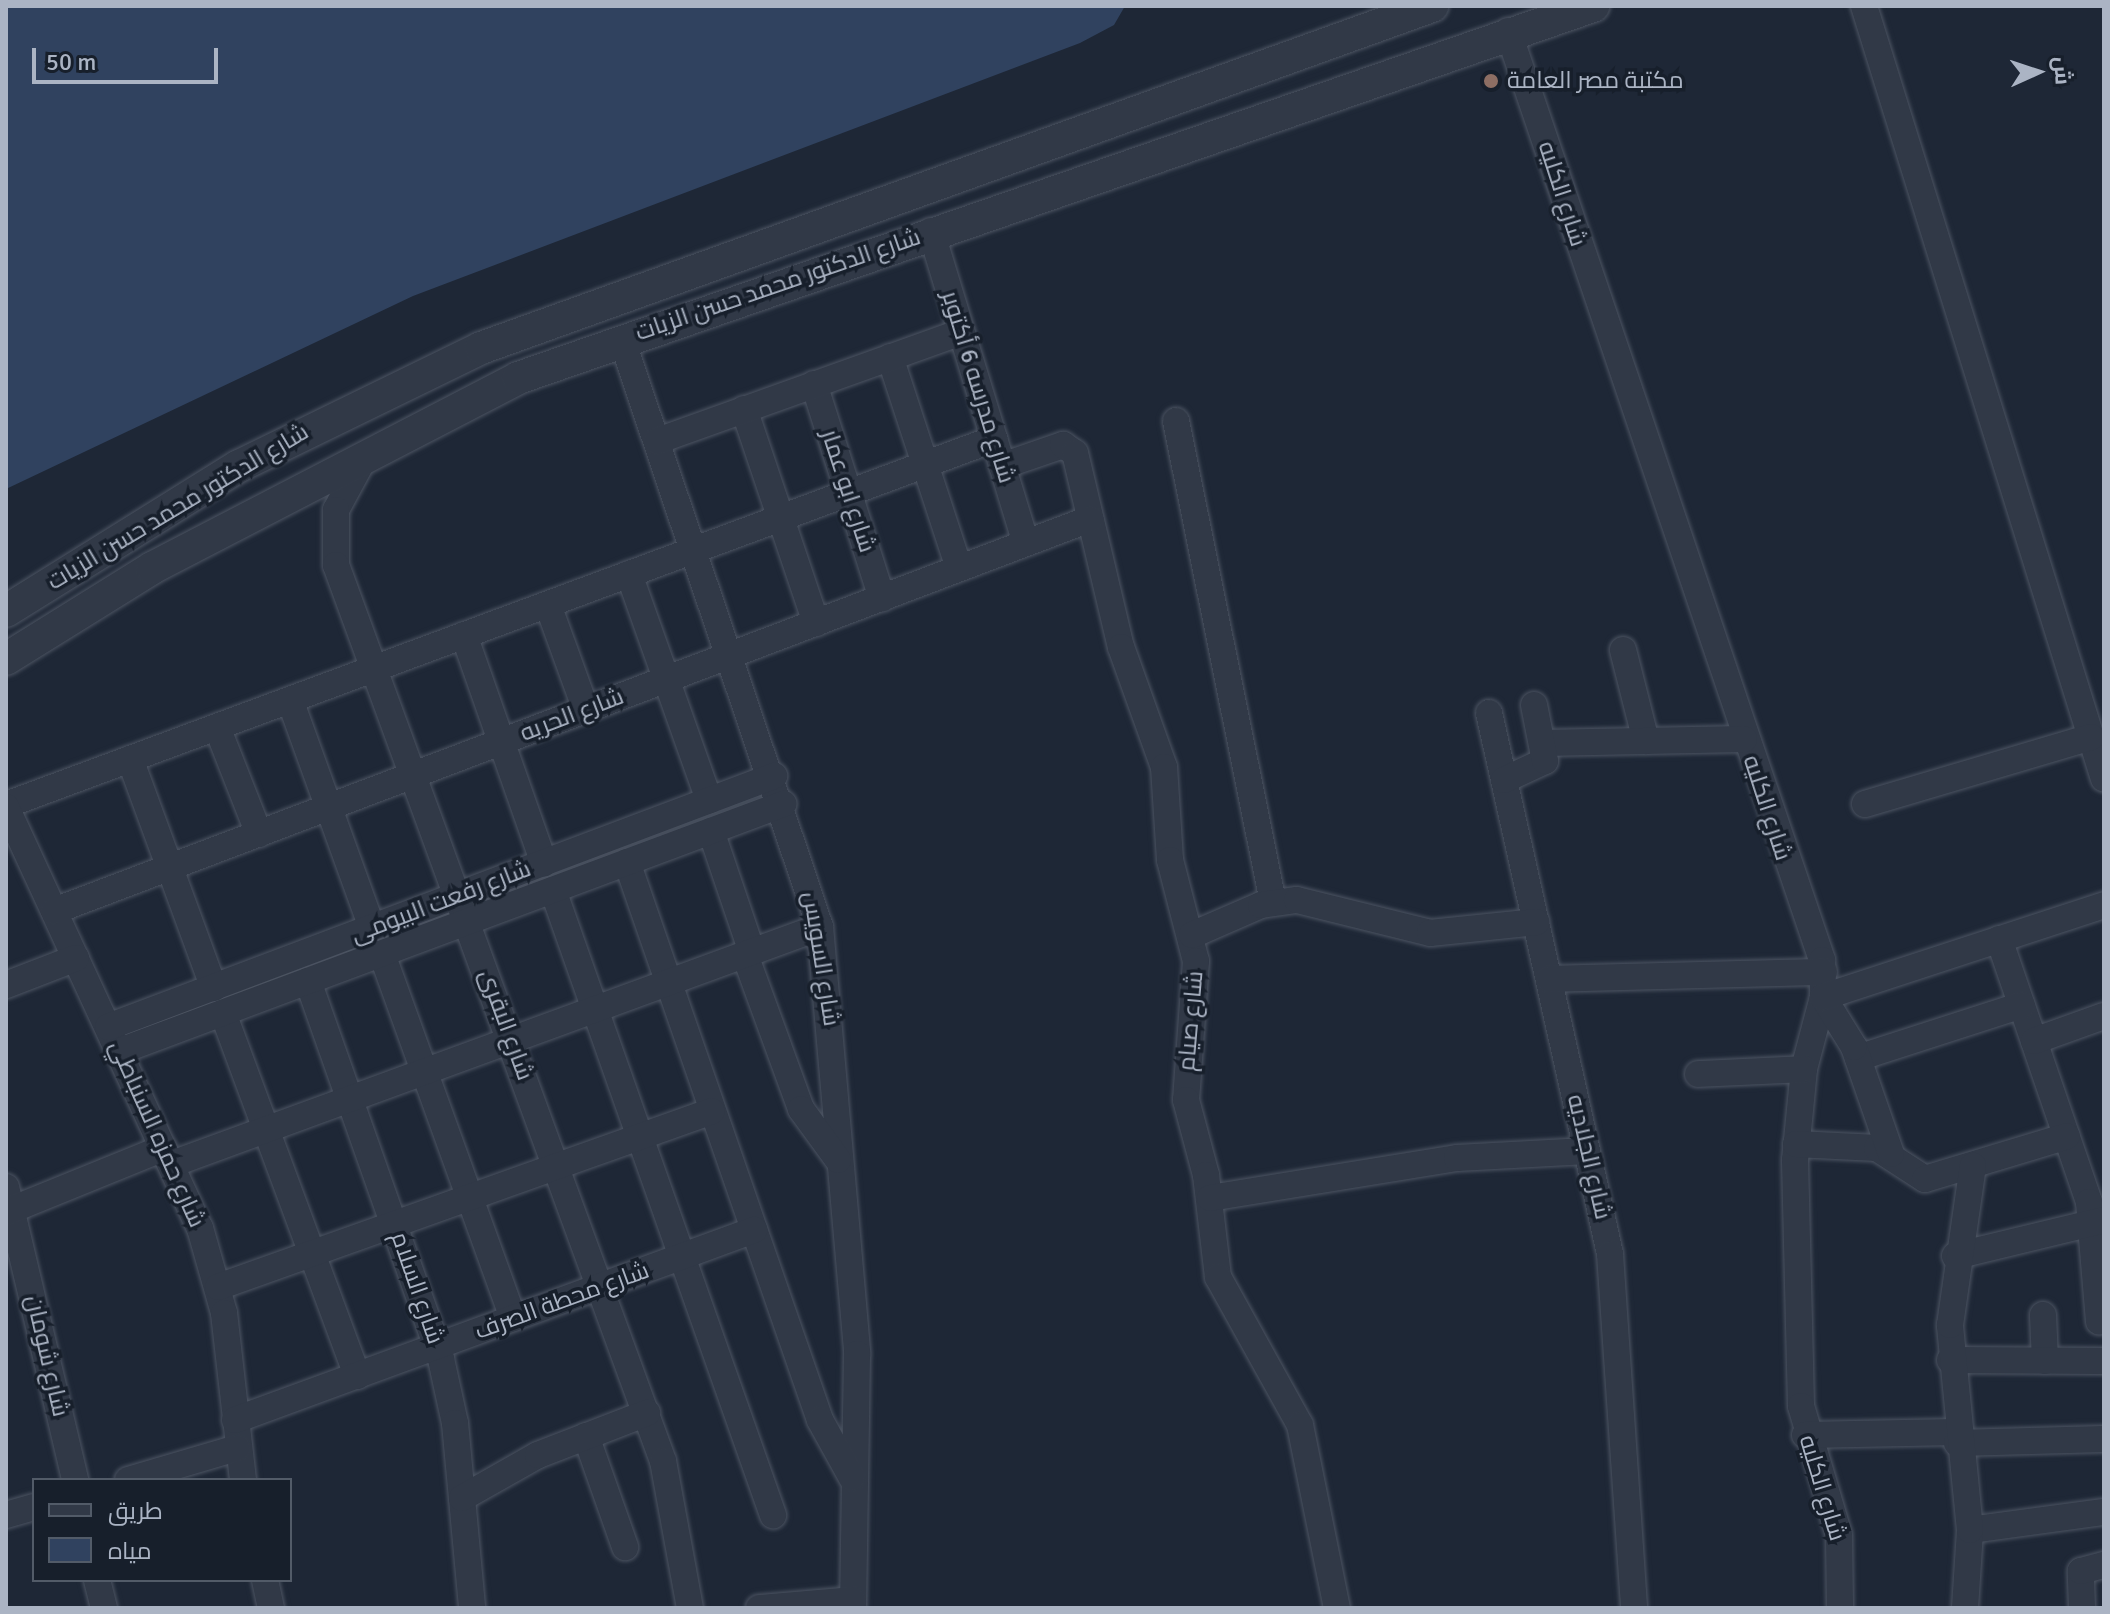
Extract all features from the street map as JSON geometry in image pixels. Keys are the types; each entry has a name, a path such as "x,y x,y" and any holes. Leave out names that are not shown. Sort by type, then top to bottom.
{"street":[{"name":"شارع الدكتور محمد حسن الزيات","path":"6,611 200,489 399,384 565,314 1432,6"},
{"name":"شارع الدكتور محمد حسن الزيات","path":"6,659 152,568 232,530 484,393 622,340 931,231 1508,31 1593,6"},
{"path":"1864,6 2097,746 2104,779"},
{"name":"شارع الكليه","path":"1508,31 1824,985 1804,1069 1796,1144 1805,1435 1839,1535 1840,1608"},
{"name":"شارع مدرسه 6 أكتوبر","path":"931,231 1026,543"},
{"path":"657,441 961,332"},
{"name":"شارع السويس","path":"622,340 774,776 820,927 857,1354 852,1478 853,1604"},
{"path":"890,357 959,568"},
{"name":"شارع ابو عمار","path":"814,384 882,598"},
{"path":"744,409 816,623"},
{"path":"1176,421 1273,902"},
{"path":"6,806 994,439"},
{"path":"279,445 281,474 305,490"},
{"name":"شارع صيام","path":"1002,466 1069,446 1121,647 1161,754 1170,860 1192,935 1198,987 1185,1091 1210,1198 1224,1297 1277,1376 1306,1443 1337,1608"},
{"name":"شارع البقرى","path":"370,453 339,499 333,543 374,668 559,1165 647,1413 678,1517 690,1608"},
{"path":"200,489 226,502 232,530"},
{"name":"شارع الحريه","path":"54,911 1090,519"},
{"path":"629,574 709,800"},
{"path":"548,605 586,710"},
{"path":"464,635 544,863"},
{"path":"1623,650 1646,741"},
{"path":"290,700 372,928"},
{"path":"1504,780 1543,766 1534,705"},
{"name":"شارع الجلاديه","path":"1489,713 1587,1151 1620,1328 1634,1608"},
{"path":"217,727 259,834"},
{"path":"1542,743 1744,739"},
{"path":"1865,804 2097,746"},
{"path":"130,759 214,988"},
{"name":"شارع رفعت البيومى","path":"108,1027 774,776"},
{"name":"شارع رفعت البيومى","path":"120,1051 783,804"},
{"name":"شارع حمزه السنباطي","path":"6,806 168,1156 218,1287 243,1478"},
{"path":"711,831 748,954 801,1109 838,1160"},
{"path":"627,862 825,1433 852,1478"},
{"path":"553,890 773,1515"},
{"path":"1192,935 1273,902 1321,903 1430,933 1536,922"},
{"path":"1549,979 1824,985 1999,939 2104,905"},
{"path":"8,1203 266,1130 820,927"},
{"path":"1999,939 2099,1221 2099,1322"},
{"path":"382,954 513,1318"},
{"path":"6,985 76,958"},
{"name":"شارع السلام","path":"308,981 437,1346 462,1498 472,1608"},
{"path":"1824,985 1858,1058 1891,1154"},
{"path":"1858,1058 2022,1005"},
{"path":"223,1013 357,1376"},
{"path":"2034,1041 2104,1016"},
{"path":"1698,1074 1804,1069"},
{"path":"218,1287 712,1111"},
{"path":"1796,1144 1891,1154 1925,1179 2067,1136"},
{"path":"1210,1198 1457,1158 1587,1151"},
{"path":"1965,1608 1970,1530 1956,1437 1950,1360 1955,1256 1973,1166"},
{"name":"شارع شومان","path":"8,1203 75,1478"},
{"path":"1955,1256 2099,1221"},
{"name":"شارع محطة الصرف","path":"235,1420 754,1230"},
{"path":"2043,1315 2045,1361"},
{"path":"1950,1360 2104,1361"},
{"path":"462,1498 586,1436 647,1413"},
{"path":"1805,1435 2104,1439"},
{"path":"586,1436 625,1547"},
{"path":"135,1478 237,1448"},
{"path":"6,1515 32,1508"},
{"path":"1970,1530 2104,1512"},
{"path":"2082,1608 2081,1571 2104,1565"},
{"path":"98,1582 104,1608"},
{"path":"265,1582 271,1608"},
{"path":"759,1608 853,1604"}],"water":[{"path":"6,6 1125,6 1114,25 1080,43 413,296 6,489"}],"place":[{"name":"مكتبة مصر العامة","path":"1491,81"}]}
